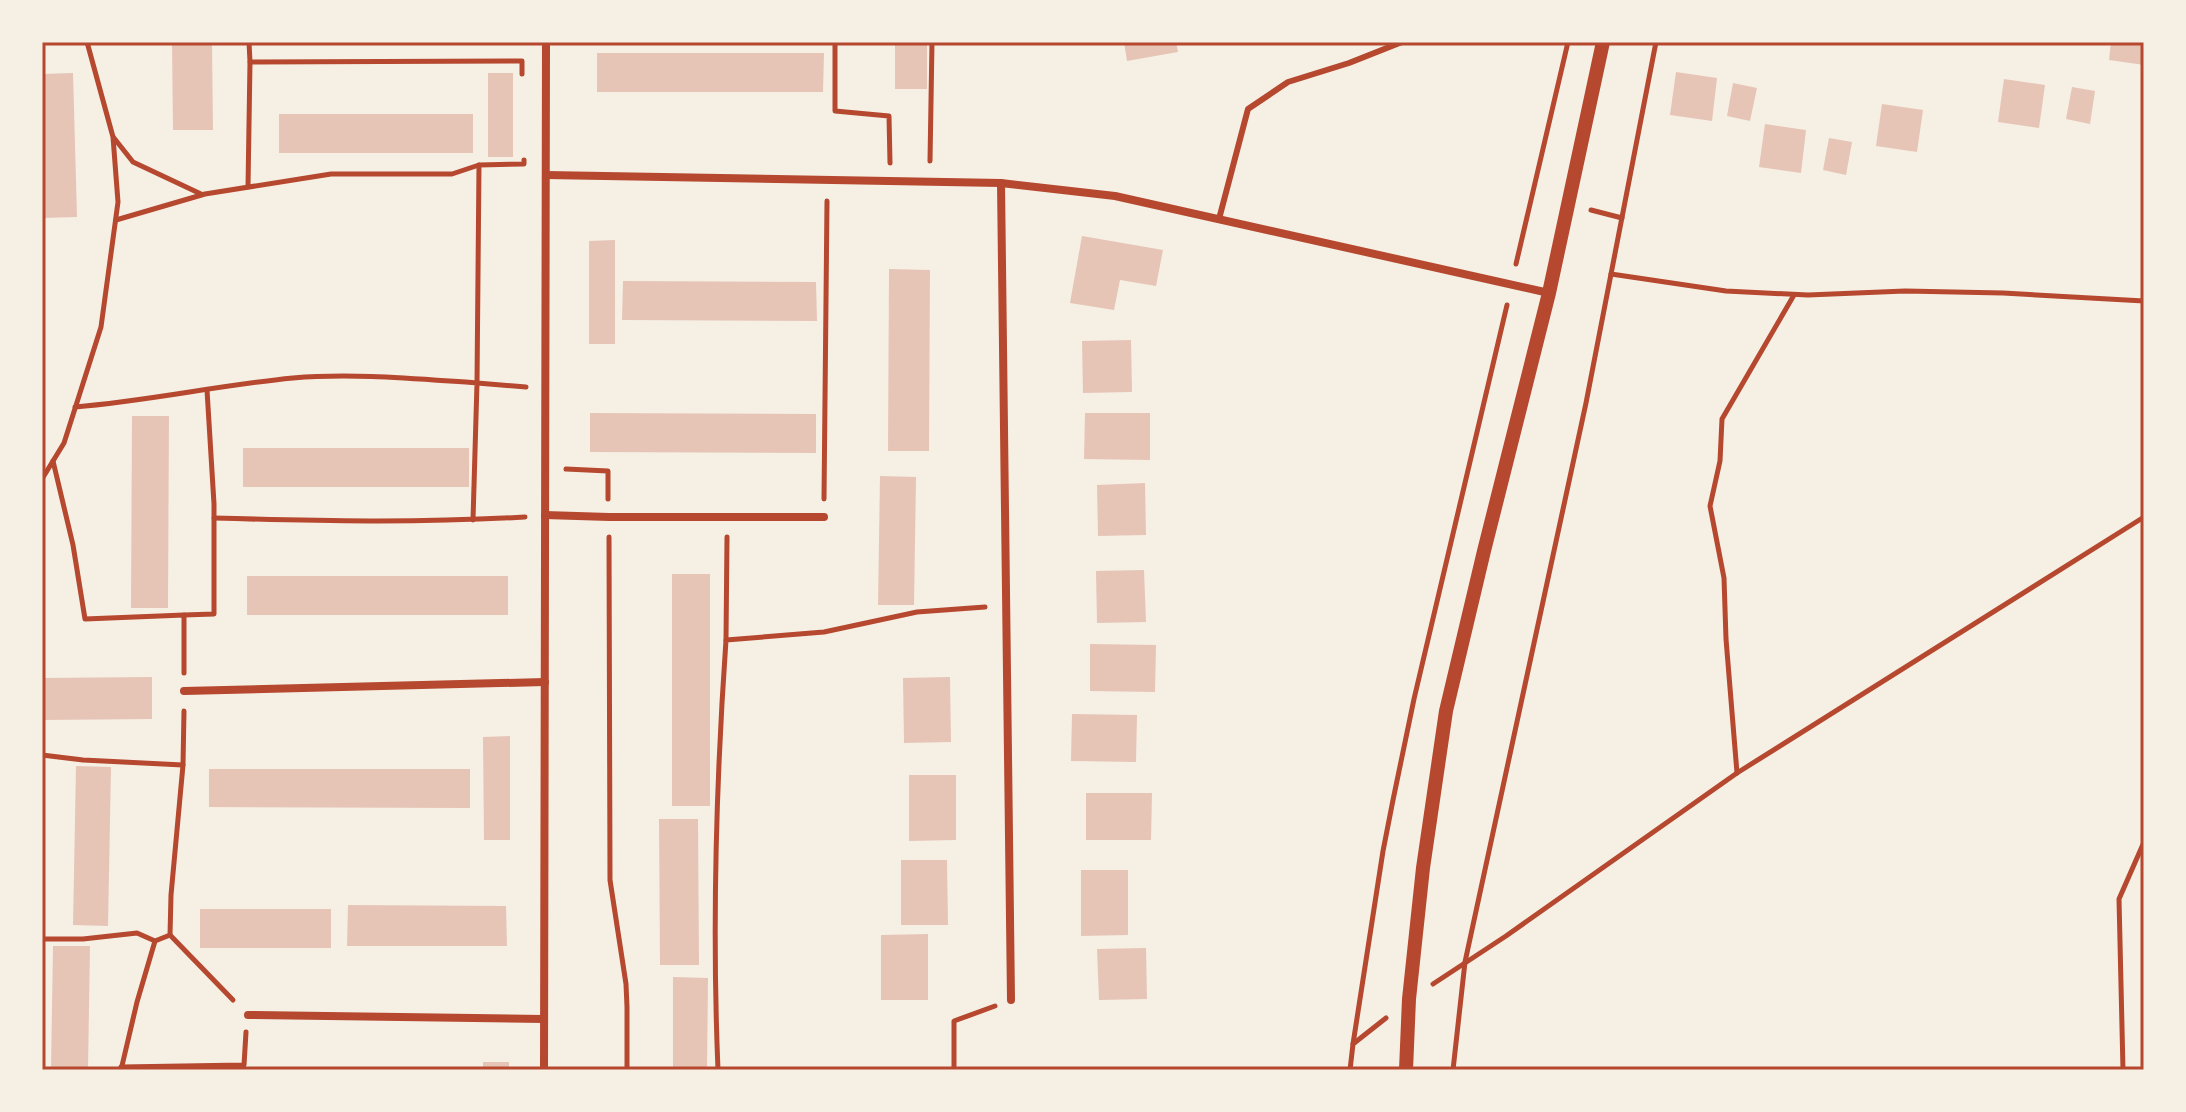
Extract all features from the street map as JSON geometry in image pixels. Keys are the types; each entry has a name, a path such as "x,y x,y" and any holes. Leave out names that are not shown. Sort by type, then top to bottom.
{"street":[{"path":"544,1070 546,42"},
{"path":"1406,1070 1409,999 1423,868 1446,711 1549,293 1603,42"},
{"path":"546,175 1001,183 1115,196 1549,293"},
{"path":"1001,183 1011,1000"},
{"path":"545,515 824,517"},
{"path":"184,691 545,682"},
{"path":"248,1015 544,1019"}],"lane":[{"path":"1219,219 1248,109 1288,82 1402,42"}],"path":[{"path":"42,479 64,443 101,327 118,202 113,137 87,42"},
{"path":"248,187 249,42"},
{"path":"835,42 835,111 889,116 891,181"},
{"path":"929,181 932,42"},
{"path":"1353,1044 1396,785 1568,42"},
{"path":"1453,1070 1465,962 1586,403 1656,42"},
{"path":"250,62 522,61 522,76"},
{"path":"113,137 133,162 202,195"},
{"path":"116,220 202,195 331,174 452,174 479,165 524,164 523,149"},
{"path":"473,520 479,165"},
{"path":"824,517 827,180"},
{"path":"1590,210 1622,218"},
{"path":"1611,274 1726,291 1794,295 1905,291 2144,301"},
{"path":"1737,773 1724,578 1710,506 1720,461 1722,419 1794,295"},
{"path":"75,407 295,378 392,377 545,388"},
{"path":"53,461 73,545 85,619 214,614 214,518 207,389"},
{"path":"545,469 608,471 610,880 626,984 627,1070"},
{"path":"214,518 473,520 545,515"},
{"path":"718,1070 714,973 720,723 726,640 727,517"},
{"path":"1506,936 1737,773 2144,517"},
{"path":"726,640 824,632 917,612 1006,606"},
{"path":"155,941 121,1068 244,1065 248,1015 170,935 183,765 184,615"},
{"path":"42,755 183,765"},
{"path":"2123,1070 2119,899 2144,842"},
{"path":"42,939 83,939 137,933 155,941 170,935"},
{"path":"954,1070 954,1021 1011,1000"}],"building":[{"path":"172,42 212,42 213,130 173,130"},
{"path":"895,42 927,42 927,89 895,89"},
{"path":"1124,42 1176,42 1178,52 1127,61"},
{"path":"2111,42 2144,42 2144,65 2109,60"},
{"path":"597,53 824,53 823,92 597,92"},
{"path":"1676,72 1717,78 1712,121 1670,115"},
{"path":"73,73 77,217 42,218 42,74"},
{"path":"488,73 513,73 513,157 488,157"},
{"path":"2004,79 2045,85 2039,128 1998,122"},
{"path":"1733,83 1757,88 1750,121 1727,116"},
{"path":"2072,87 2095,91 2090,124 2066,119"},
{"path":"1882,104 1923,110 1917,152 1876,146"},
{"path":"279,114 473,114 473,153 279,153"},
{"path":"1765,124 1806,130 1801,173 1759,167"},
{"path":"1829,138 1852,142 1846,175 1823,170"},
{"path":"1082,236 1163,250 1156,286 1120,280 1114,310 1070,303"},
{"path":"615,240 615,344 589,344 589,241"},
{"path":"889,269 930,270 929,451 888,451"},
{"path":"623,281 816,282 817,321 622,320"},
{"path":"1131,340 1132,392 1083,393 1082,341"},
{"path":"590,413 816,414 816,453 590,452"},
{"path":"1085,413 1150,413 1150,460 1084,459"},
{"path":"132,416 169,416 168,608 131,608"},
{"path":"243,448 469,448 469,487 243,487"},
{"path":"880,476 916,477 914,605 878,605"},
{"path":"1145,483 1146,535 1098,536 1097,485"},
{"path":"1144,570 1146,622 1097,623 1096,571"},
{"path":"672,574 710,574 710,806 672,806"},
{"path":"247,576 508,576 508,615 247,615"},
{"path":"1090,644 1156,645 1155,692 1090,691"},
{"path":"152,677 152,719 42,720 42,678"},
{"path":"950,677 951,742 904,743 903,678"},
{"path":"1072,714 1137,715 1136,762 1071,761"},
{"path":"510,736 510,840 484,840 483,737"},
{"path":"76,766 111,767 108,926 73,925"},
{"path":"209,769 470,769 470,808 209,807"},
{"path":"909,775 956,775 956,840 909,841"},
{"path":"1086,793 1152,793 1151,840 1086,840"},
{"path":"659,819 698,819 699,965 660,965"},
{"path":"901,860 947,860 948,925 901,925"},
{"path":"1081,870 1128,870 1128,935 1081,936"},
{"path":"348,905 506,906 507,946 347,946"},
{"path":"200,909 331,909 331,948 200,948"},
{"path":"928,934 928,1000 881,1000 881,935"},
{"path":"53,946 90,946 88,1070 51,1070"},
{"path":"1146,948 1147,999 1099,1000 1097,949"},
{"path":"673,977 708,978 707,1070 673,1070"},
{"path":"483,1062 509,1062 509,1070 483,1070"},
{"path":"988,1067 1034,1067 1034,1070 988,1070"}]}
